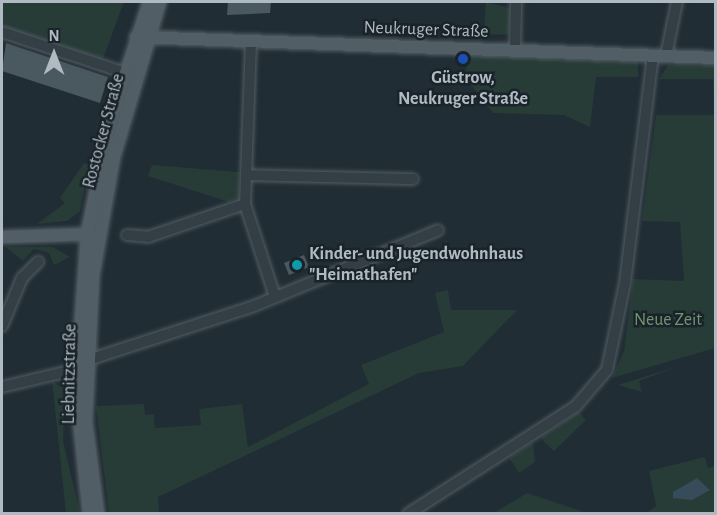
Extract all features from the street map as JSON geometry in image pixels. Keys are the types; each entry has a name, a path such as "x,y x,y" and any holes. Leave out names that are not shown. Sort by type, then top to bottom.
{"main road":[{"path":"142,37 148,2"},
{"path":"142,37 160,2"},
{"name":"Neukruger Straße","path":"142,37 716,58"},
{"name":"Rostocker Straße","path":"93,234 125,73 142,37"},
{"name":"Rostocker Straße","path":"93,234 142,37"},
{"path":"2,237 93,234"},
{"name":"Liebnitzstraße","path":"88,513 77,428 93,234"},
{"name":"Liebnitzstraße","path":"81,365 87,435 98,513"}],"street":[{"path":"514,51 516,2"},
{"path":"408,513 576,405 607,370 625,283 660,56 677,2"},
{"path":"2,32 125,73"},
{"path":"251,41 245,204 275,297"},
{"path":"246,175 413,179"},
{"path":"127,235 148,237 245,204"},
{"path":"2,387 81,365 275,297 438,230"},
{"path":"2,326 22,278 38,262"}],"green space":[{"path":"2,2 124,2 103,59 2,26"},
{"path":"486,2 510,8 509,35 484,34"},
{"path":"469,55 638,62 638,77 596,77 590,127 564,115 493,113 465,77"},
{"name":"Neue Zeit","path":"668,65 715,66 715,348 612,378 624,351 633,279 684,281 680,222 642,221 656,115 714,115 713,79 659,79"},
{"path":"84,163 89,165 80,211 67,221 37,224 65,203 60,198"},
{"path":"152,165 239,172 239,198 229,202 148,176"},
{"path":"6,247 53,247 70,257 54,265 49,253 34,249 23,261"},
{"path":"448,290 451,310 517,310 463,366 419,373 158,497 159,513 109,513 96,406 144,404 145,415 154,414 155,428 201,425 199,409 242,404 248,447 369,384 361,365 444,332 435,293"},
{"path":"679,366 639,381 642,392 618,385"},
{"path":"52,381 65,389 63,441 80,513 66,513"},
{"path":"579,412 586,420 554,451 541,437"},
{"path":"533,442 535,462 519,473 509,458"},
{"path":"705,457 708,468 715,466 715,513 645,514 656,506 649,471"},
{"path":"527,493 587,513 494,513"}],"water":[{"path":"697,478 710,490 692,500 673,498 673,492"}],"building":[{"path":"228,2 271,2 270,13 227,15"},
{"path":"6,43 108,77 100,103 2,71"},
{"name":"Kinder- und Jugendwohnhaus \"Heimathafen\"","path":"304,255 309,267 289,275 284,263"}],"place":[{"name":"Güstrow, Neukruger Straße","path":"463,59"},
{"name":"Kinder- und Jugendwohnhaus \"Heimathafen\"","path":"297,265"}]}
